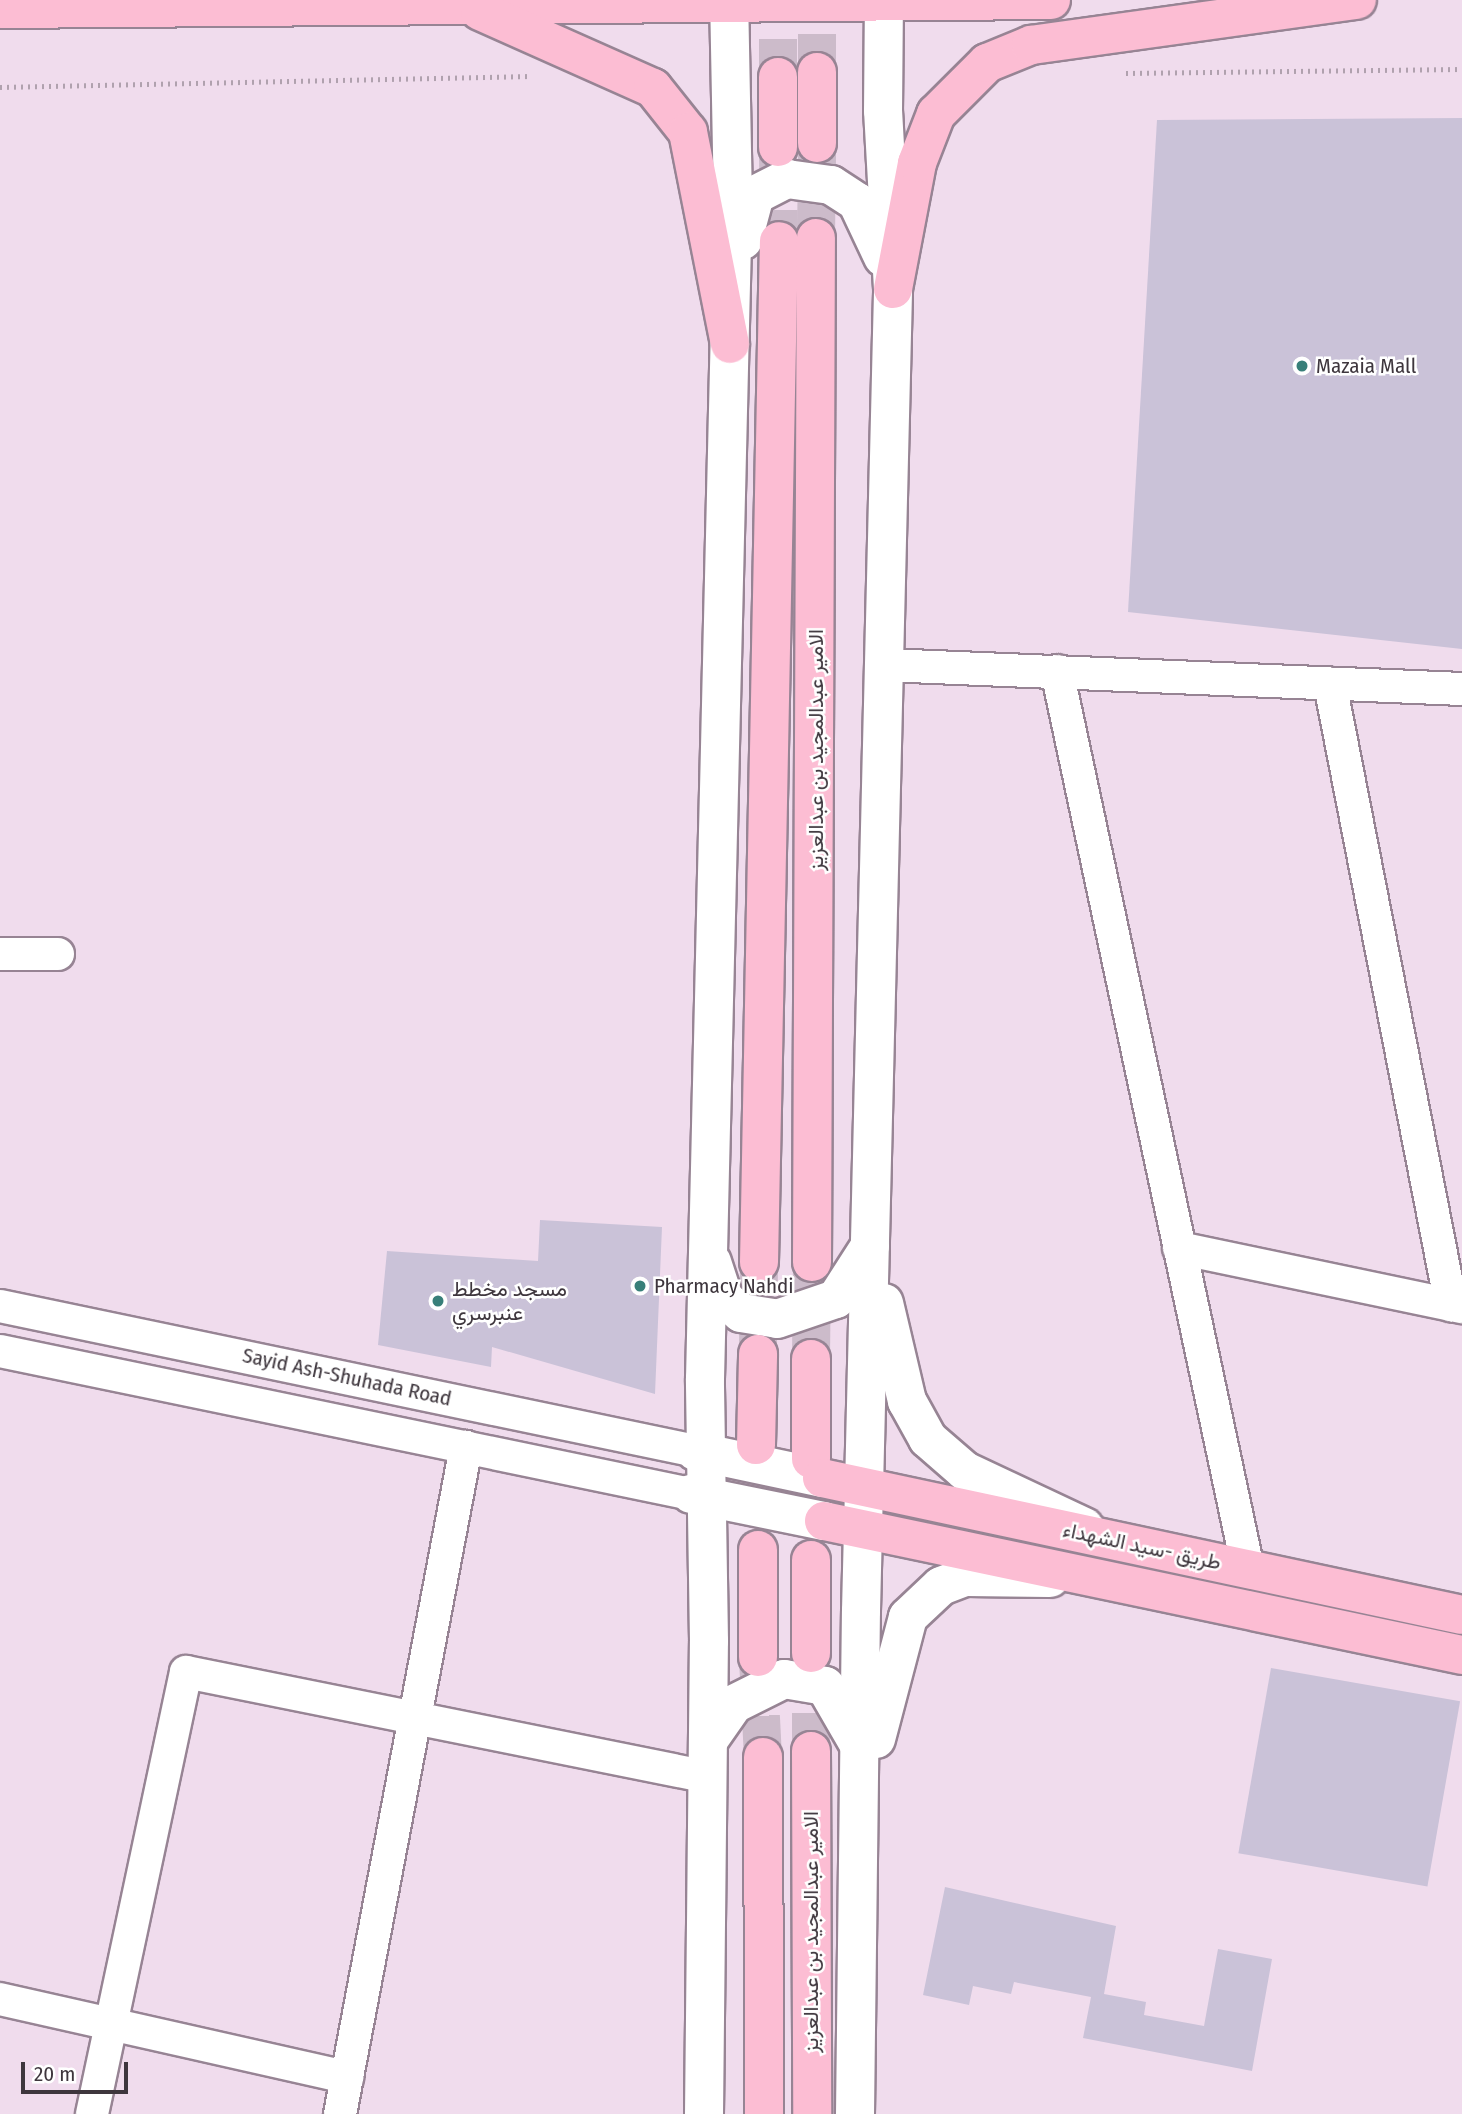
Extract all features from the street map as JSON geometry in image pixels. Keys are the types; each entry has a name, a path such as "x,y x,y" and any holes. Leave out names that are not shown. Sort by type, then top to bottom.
{"main road":[{"path":"0,9 1051,0"},
{"path":"893,289 917,163 936,114 987,63 1031,44 1357,0"},
{"path":"465,5 653,88 688,132 730,333"},
{"path":"817,72 817,143"},
{"path":"778,77 778,147"},
{"name":"الامير عبدالمجيد بن عبدالعزيز","path":"811,1262 816,239"},
{"path":"759,1262 779,241"},
{"path":"756,1445 758,1354"},
{"path":"811,1359 817,1468"},
{"name":"طريق -سيد الشهداء","path":"817,1468 864,1487 1462,1615"},
{"name":"طريق -سيد الشهداء","path":"824,1521 1462,1655"},
{"path":"758,1550 758,1657"},
{"path":"811,1560 811,1653"},
{"name":"الامير عبدالمجيد بن عبدالعزيز","path":"811,1751 812,2114"},
{"path":"763,1758 764,2114"}],"street":[{"path":"704,2114 708,1759 699,1496 708,1249 730,333 729,1"},
{"path":"855,2114 863,1530 893,289 884,1"},
{"path":"730,333 755,195 787,179 831,185 857,202 876,233 893,289"},
{"path":"884,665 1462,689"},
{"path":"1057,671 1248,1569"},
{"path":"1179,1248 1456,1306 1330,684"},
{"path":"0,954 58,954"},
{"path":"708,1249 724,1299 741,1313 777,1319 836,1299 871,1244"},
{"path":"871,1244 908,1401 928,1439 965,1471 1111,1540"},
{"name":"Sayid Ash-Shuhada Road","path":"0,1306 700,1452"},
{"name":"Sayid Ash-Shuhada Road","path":"0,1351 699,1496"},
{"path":"340,2114 466,1447"},
{"path":"700,1452 817,1468"},
{"path":"699,1496 824,1521"},
{"path":"859,1816 908,1617 941,1586 965,1577 1099,1579"},
{"path":"92,2114 186,1672 414,1718 708,1759"},
{"path":"708,1759 734,1704 784,1679 825,1686 841,1706 859,1745"},
{"path":"0,1999 347,2077"}],"building":[{"name":"Mazaia Mall","path":"1462,118 1462,649 1128,612 1157,120"},
{"path":"540,1220 662,1227 655,1394 492,1347 491,1367 378,1345 387,1251 538,1261"},
{"path":"1271,1668 1460,1701 1427,1886 1238,1853"},
{"path":"945,1887 1116,1926 1104,1994 1146,2002 1144,2015 1204,2026 1218,1949 1272,1959 1252,2071 1083,2038 1091,1997 1014,1982 1011,1994 973,1986 969,2005 923,1995"}],"tunnel":[{"path":"778,0 778,77"},
{"path":"817,0 817,72"},
{"path":"816,238 817,150"},
{"path":"778,153 779,241"},
{"path":"758,1347 759,1262"},
{"path":"811,1359 812,1262"},
{"path":"811,1653 811,1751"},
{"path":"758,1659 763,1757"}],"place":[{"name":"Mazaia Mall","path":"1302,366"},
{"name":"Pharmacy Nahdi","path":"640,1286"},
{"name":"مسجد مخطط عنبرسري","path":"438,1301"}]}
